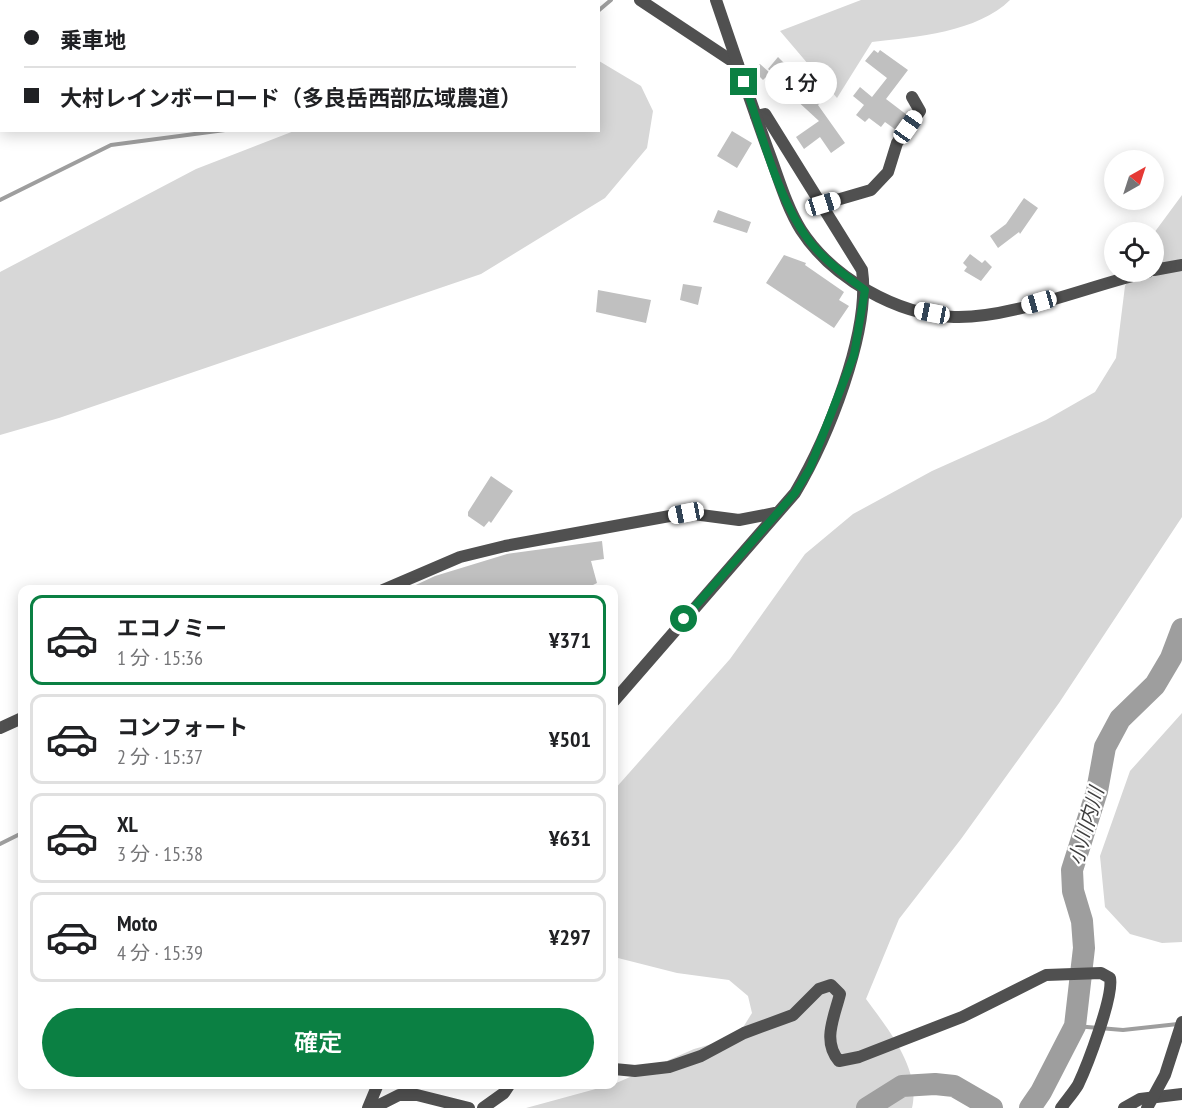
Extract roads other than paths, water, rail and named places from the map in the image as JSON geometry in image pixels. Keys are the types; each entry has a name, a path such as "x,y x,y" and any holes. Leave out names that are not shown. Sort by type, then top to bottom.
{"street":[{"path":"640,0 738,65"},
{"path":"716,0 781,185 801,230 830,263 865,290 897,305 953,317 998,313 1111,282"},
{"path":"823,204 871,190 888,172 897,143 920,111 912,97"},
{"path":"618,696 775,513 795,493 810,468 854,355 865,290 862,270 765,114 756,116"},
{"path":"1164,269 1182,266"},
{"path":"395,585 460,557 505,546 686,513 739,520 775,513"},
{"path":"0,728 18,720"},
{"path":"618,1069 635,1071 669,1067 701,1056 733,1038 793,1015 819,989 831,986 840,994 828,1042 831,1052 839,1061 859,1057 962,1017 1046,975 1101,973 1110,978 1112,986 1107,1004 1077,1087 1061,1108"},
{"path":"1146,1108 1165,1075 1182,1022"},
{"path":"370,1108 376,1089"},
{"path":"483,1108 507,1089"},
{"path":"1124,1108 1140,1099 1182,1094"},
{"path":"370,1108 399,1095 417,1095 469,1108"}],"waterway":[{"path":"600,9 611,0"},
{"path":"0,200 111,145 210,132"},
{"name":"小川内川","path":"1030,1108 1041,1092 1075,1026 1084,948 1082,921 1073,891 1072,870 1097,791 1105,747 1120,719 1155,685 1171,658 1182,629"},
{"path":"0,844 18,835"},
{"path":"1075,1026 1123,1030 1178,1024"},
{"name":"小川内川","path":"867,1108 902,1086 935,1084 954,1086 992,1108"}]}
